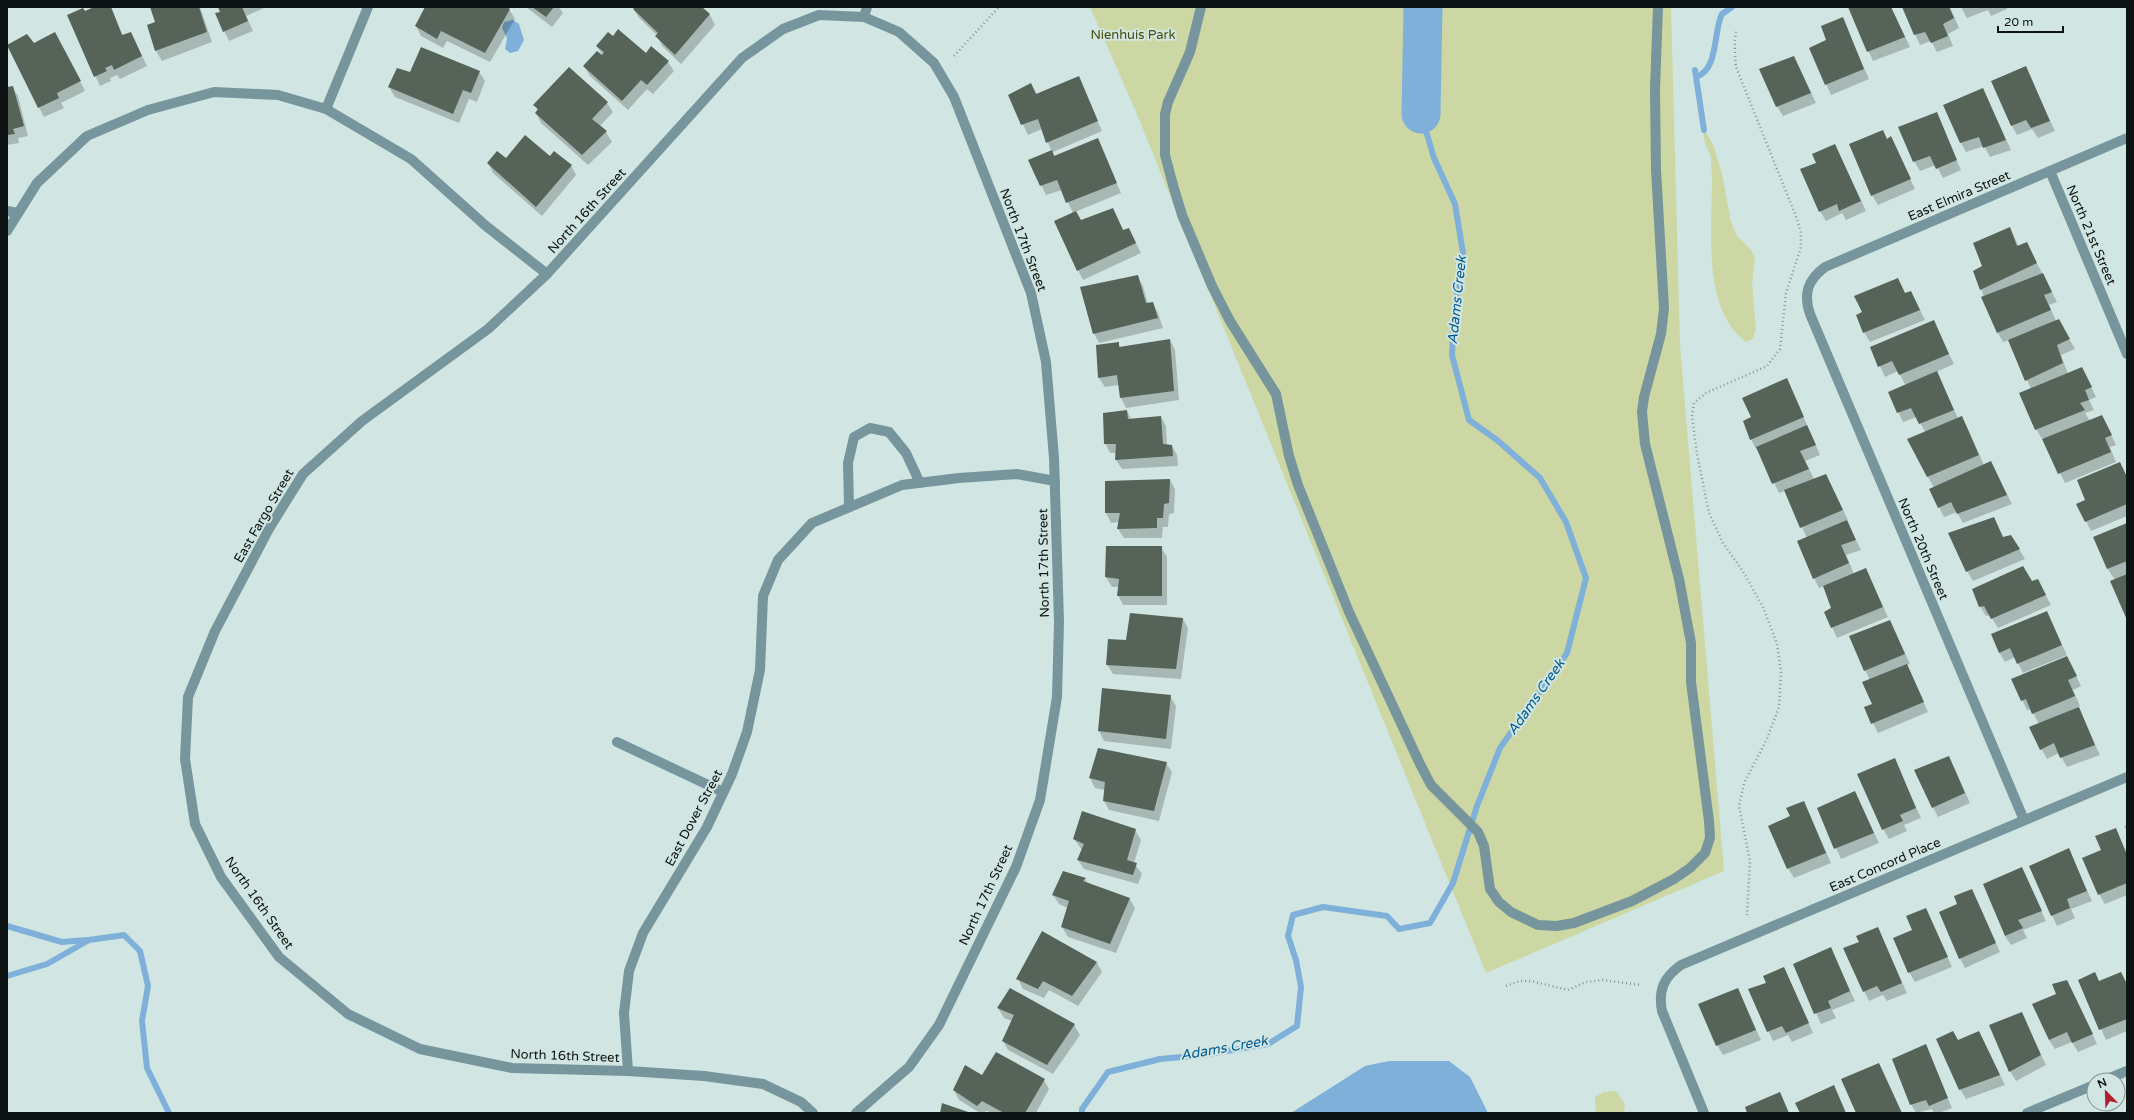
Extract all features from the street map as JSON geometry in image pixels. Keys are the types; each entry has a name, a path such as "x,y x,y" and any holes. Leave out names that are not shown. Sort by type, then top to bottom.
{"street":[{"path":"326,109 368,7"},
{"path":"864,17 867,7"},
{"path":"1201,7 1190,52 1168,102 1165,114 1165,155 1185,222 1212,286 1230,322 1276,394 1289,456 1298,485 1349,612 1431,785 1478,832 1484,846 1490,889 1499,902 1524,920 1538,924 1557,926 1597,915 1655,890 1690,868 1705,853 1710,838 1708,802 1692,682 1691,643 1679,579 1645,444 1642,412 1647,380 1662,334 1664,308 1656,170 1658,7"},
{"name":"North 16th Street","path":"547,274 742,58 784,29 818,15 864,17"},
{"name":"North 17th Street","path":"856,1113 909,1067 939,1025 1016,867 1040,800 1056,697 1059,622 1055,481 1046,362 1031,293 954,97 934,63 899,32 864,17"},
{"path":"7,231 37,183 87,136 148,110 214,92 278,95 326,109 411,159 486,226 547,274"},
{"name":"East Elmira Street","path":"1808,286 1812,278 1825,267 2127,138"},
{"name":"North 21st Street","path":"2050,171 2127,354"},
{"path":"7,212 18,213"},
{"name":"East Fargo Street","path":"195,824 185,759 188,697 215,631 270,527 303,474 362,421 488,329 547,274"},
{"name":"North 20th Street","path":"1808,286 1806,299 1810,314 2024,820"},
{"path":"849,507 848,463 854,437 870,428 889,432 906,453 920,483"},
{"name":"East Dover Street","path":"628,1071 624,1013 629,971 643,933 707,827 723,792 746,732 760,670 763,596 778,560 812,523 902,486 959,478 1018,474 1055,481"},
{"path":"617,742 723,792"},
{"name":"East Concord Place","path":"1704,1113 1662,1011 1660,1001 1661,986 1672,971 2127,776"},
{"name":"North 16th Street","path":"195,824 221,877 279,957 348,1014 420,1049 512,1068 628,1071 704,1076 763,1084 801,1102 813,1113"},
{"path":"2027,1113 2086,1088"}],"path":[{"path":"954,56 999,7"},
{"path":"1736,32 1734,41 1737,50 1736,67 1797,219 1801,233 1801,247 1786,294 1780,349 1767,366 1706,393 1694,402 1692,416 1696,454 1709,513 1723,543 1744,573 1763,607 1777,644 1781,672 1779,706 1767,739 1744,783 1739,806 1750,861 1747,915"},
{"path":"1506,986 1531,981 1568,990 1586,982 1603,980 1641,986"}],"green space":[{"name":"Nienhuis Park","path":"1090,7 1671,7 1680,345 1724,871 1486,973 1136,112"},
{"path":"1704,130 1713,144 1722,174 1731,222 1737,236 1751,250 1755,257 1752,285 1756,329 1753,339 1746,342 1730,325 1720,305 1714,282 1711,231 1711,159 1703,133"},
{"path":"1616,1091 1625,1104 1624,1113 1596,1113 1595,1097 1604,1092"}],"water":[{"path":"513,20 519,24 524,40 518,51 510,53 505,49 507,38 502,28 504,22"},
{"path":"1389,1061 1449,1061 1470,1077 1488,1113 1291,1113 1365,1066"}],"building":[{"path":"94,7 111,7 122,35 131,32 142,56 114,70 112,65 105,68 107,71 94,77 67,15 83,8 85,11"},
{"path":"150,7 199,7 207,32 155,51 147,25 155,22"},
{"path":"218,7 242,7 248,21 223,32 215,13 220,12"},
{"path":"425,7 507,7 510,9 485,53 441,31 437,39 415,26"},
{"path":"532,7 554,7 546,17"},
{"path":"635,7 702,7 710,14 675,55 655,36 658,33 633,9"},
{"path":"1848,7 1891,7 1905,37 1867,52"},
{"path":"1902,7 1949,7 1954,18 1943,24 1948,36 1931,43 1925,32 1914,35"},
{"path":"1843,17 1864,69 1825,85 1809,48 1826,40 1821,26"},
{"path":"618,29 646,53 651,46 669,61 647,85 641,80 622,101 583,66 597,51 602,55 604,52 596,46 608,32 613,36"},
{"path":"55,32 81,81 57,93 59,98 38,108 7,45 27,34 34,43"},
{"path":"421,47 480,71 471,93 463,90 453,114 388,87 397,68 410,72"},
{"path":"1794,56 1811,93 1776,107 1759,69"},
{"path":"2026,66 2050,121 2031,128 2026,120 2011,126 1991,81"},
{"path":"569,67 608,102 592,119 607,131 582,155 535,113 538,109 533,105"},
{"path":"1079,76 1098,121 1046,143 1038,119 1021,125 1008,95 1031,83 1036,94"},
{"path":"13,86 24,126 13,129 15,134 7,135 7,87"},
{"path":"1983,88 2006,140 1983,148 1979,137 1960,143 1943,105"},
{"path":"1937,112 1957,160 1936,169 1930,156 1913,162 1898,127"},
{"path":"1883,130 1887,139 1891,136 1911,179 1871,196 1849,144"},
{"path":"525,135 550,156 554,151 572,165 536,207 487,163 497,151 506,158"},
{"path":"1098,138 1117,183 1066,203 1057,180 1040,186 1028,160 1052,150 1054,156"},
{"path":"1835,144 1861,201 1839,211 1837,204 1819,212 1800,169 1816,163 1812,154"},
{"path":"1113,208 1123,230 1129,228 1136,243 1077,271 1054,221 1076,211 1081,220"},
{"path":"2010,227 2017,246 2027,242 2037,263 1980,290 1973,271 1982,266 1973,243"},
{"path":"2043,273 2052,292 2044,295 2051,310 1997,333 1981,297"},
{"path":"1138,275 1146,303 1153,302 1158,318 1093,334 1080,287"},
{"path":"1898,278 1905,293 1911,291 1920,310 1863,333 1856,315 1862,312 1854,296"},
{"path":"2059,319 2070,339 2057,345 2063,363 2025,381 2008,340"},
{"path":"1934,320 1949,354 1899,375 1892,361 1878,367 1870,347"},
{"path":"1170,339 1174,391 1120,398 1117,375 1098,378 1096,345 1119,342 1119,347"},
{"path":"2082,367 2092,387 2085,390 2089,400 2080,403 2085,410 2035,430 2019,393"},
{"path":"1937,371 1954,410 1919,424 1911,408 1897,413 1888,392"},
{"path":"1787,378 1804,417 1750,440 1743,421 1751,417 1742,398"},
{"path":"1127,410 1128,419 1161,416 1163,444 1172,445 1173,456 1115,460 1116,444 1104,444 1103,413"},
{"path":"2102,415 2112,435 2105,438 2111,452 2058,474 2042,439"},
{"path":"1962,416 1979,455 1927,477 1907,439"},
{"path":"1807,425 1816,445 1800,451 1809,469 1772,484 1756,447"},
{"path":"1991,461 2007,495 1957,514 1951,502 1938,508 1929,489"},
{"path":"2120,462 2127,477 2127,504 2085,522 2076,504 2085,500 2077,480"},
{"path":"1826,474 1843,510 1800,528 1784,490"},
{"path":"1170,479 1169,503 1164,504 1163,518 1157,518 1157,528 1117,529 1120,513 1105,513 1105,481"},
{"path":"1994,517 2003,537 2011,535 2020,549 1966,572 1948,533"},
{"path":"1847,520 1856,540 1841,545 1849,563 1813,579 1797,541"},
{"path":"2127,523 2127,561 2107,569 2093,537"},
{"path":"1106,546 1162,546 1162,596 1117,596 1119,579 1105,577"},
{"path":"2023,566 2032,581 2038,579 2046,595 1991,619 1984,606 1979,607 1972,589"},
{"path":"1866,568 1883,607 1831,628 1824,612 1831,608 1823,586"},
{"path":"2127,574 2127,620 2110,581"},
{"path":"2047,611 2062,645 2017,664 2010,648 1999,653 1991,634"},
{"path":"1130,613 1183,618 1176,669 1106,665 1108,639 1126,640"},
{"path":"1890,620 1905,654 1864,671 1849,636"},
{"path":"2067,656 2077,676 2068,680 2075,696 2032,714 2026,699 2021,701 2011,679"},
{"path":"1907,664 1924,702 1871,724 1864,707 1872,704 1862,682"},
{"path":"1102,688 1171,695 1166,739 1098,731"},
{"path":"2079,707 2095,745 2060,758 2054,743 2040,750 2029,727"},
{"path":"1098,748 1167,762 1154,811 1103,801 1105,782 1089,778"},
{"path":"1949,756 1965,793 1932,808 1914,770"},
{"path":"1895,758 1916,808 1900,815 1903,821 1882,830 1857,774"},
{"path":"1855,791 1874,833 1834,849 1817,808"},
{"path":"1804,801 1826,853 1787,869 1768,826 1790,816 1786,808"},
{"path":"1082,811 1136,829 1127,860 1137,863 1133,875 1077,860 1084,844 1073,839"},
{"path":"2116,828 2127,855 2127,883 2098,895 2082,858 2101,850 2095,836"},
{"path":"2069,848 2087,891 2067,899 2070,908 2051,916 2029,866"},
{"path":"2022,867 2042,911 2018,920 2023,928 2005,936 1983,884"},
{"path":"1063,871 1086,878 1083,881 1130,898 1110,944 1061,927 1069,901 1052,895"},
{"path":"1972,889 1996,943 1959,959 1939,912 1957,904 1954,896"},
{"path":"1926,908 1948,957 1908,973 1893,938 1912,930 1906,916"},
{"path":"1878,927 1902,983 1881,992 1877,986 1863,992 1843,948 1859,942 1856,936"},
{"path":"1042,931 1097,962 1072,996 1043,981 1038,989 1016,979"},
{"path":"1831,947 1850,991 1828,1001 1831,1008 1814,1014 1793,964"},
{"path":"1784,967 1809,1023 1786,1033 1782,1026 1767,1032 1748,989 1766,983 1763,976"},
{"path":"2095,972 2099,981 2121,972 2127,984 2127,1019 2099,1030 2078,980"},
{"path":"2067,980 2093,1034 2072,1043 2067,1032 2049,1040 2032,1004 2056,994 2052,984"},
{"path":"1010,988 1075,1024 1047,1065 1002,1041 1014,1015 997,1008"},
{"path":"1738,988 1756,1030 1716,1046 1698,1004"},
{"path":"2022,1012 2041,1055 2009,1072 1989,1025"},
{"path":"1953,1031 1958,1040 1979,1031 2000,1075 1959,1090 1936,1039"},
{"path":"1926,1044 1948,1098 1929,1106 1926,1100 1910,1105 1892,1059"},
{"path":"996,1052 1045,1079 1025,1113 1004,1113 982,1101 977,1106 953,1090 965,1065 982,1075"},
{"path":"1879,1063 1902,1113 1856,1113 1841,1079"},
{"path":"1834,1085 1846,1113 1800,1113 1795,1103"},
{"path":"1780,1092 1789,1113 1747,1113 1745,1107"},
{"path":"942,1103 971,1113 940,1113"}],"waterway":[{"name":"Adams Creek","path":"1421,114 1423,7"},
{"path":"1696,77 1703,73 1708,67 1712,58 1719,21 1722,14 1732,7"},
{"path":"1695,70 1704,130"},
{"name":"Adams Creek","path":"1082,1113 1082,1109 1108,1072 1160,1059 1203,1055 1268,1044 1297,1026 1301,987 1296,960 1288,936 1293,915 1323,907 1387,916 1399,929 1430,923 1453,883 1477,806 1500,748 1567,653 1586,578 1566,522 1540,478 1497,440 1469,420 1452,355 1454,317 1463,253 1455,204 1434,158 1421,114"},
{"path":"7,926 62,942 87,940"},
{"path":"7,976 47,964 89,940 124,935 140,951 148,986 142,1021 147,1068 169,1113"}]}
